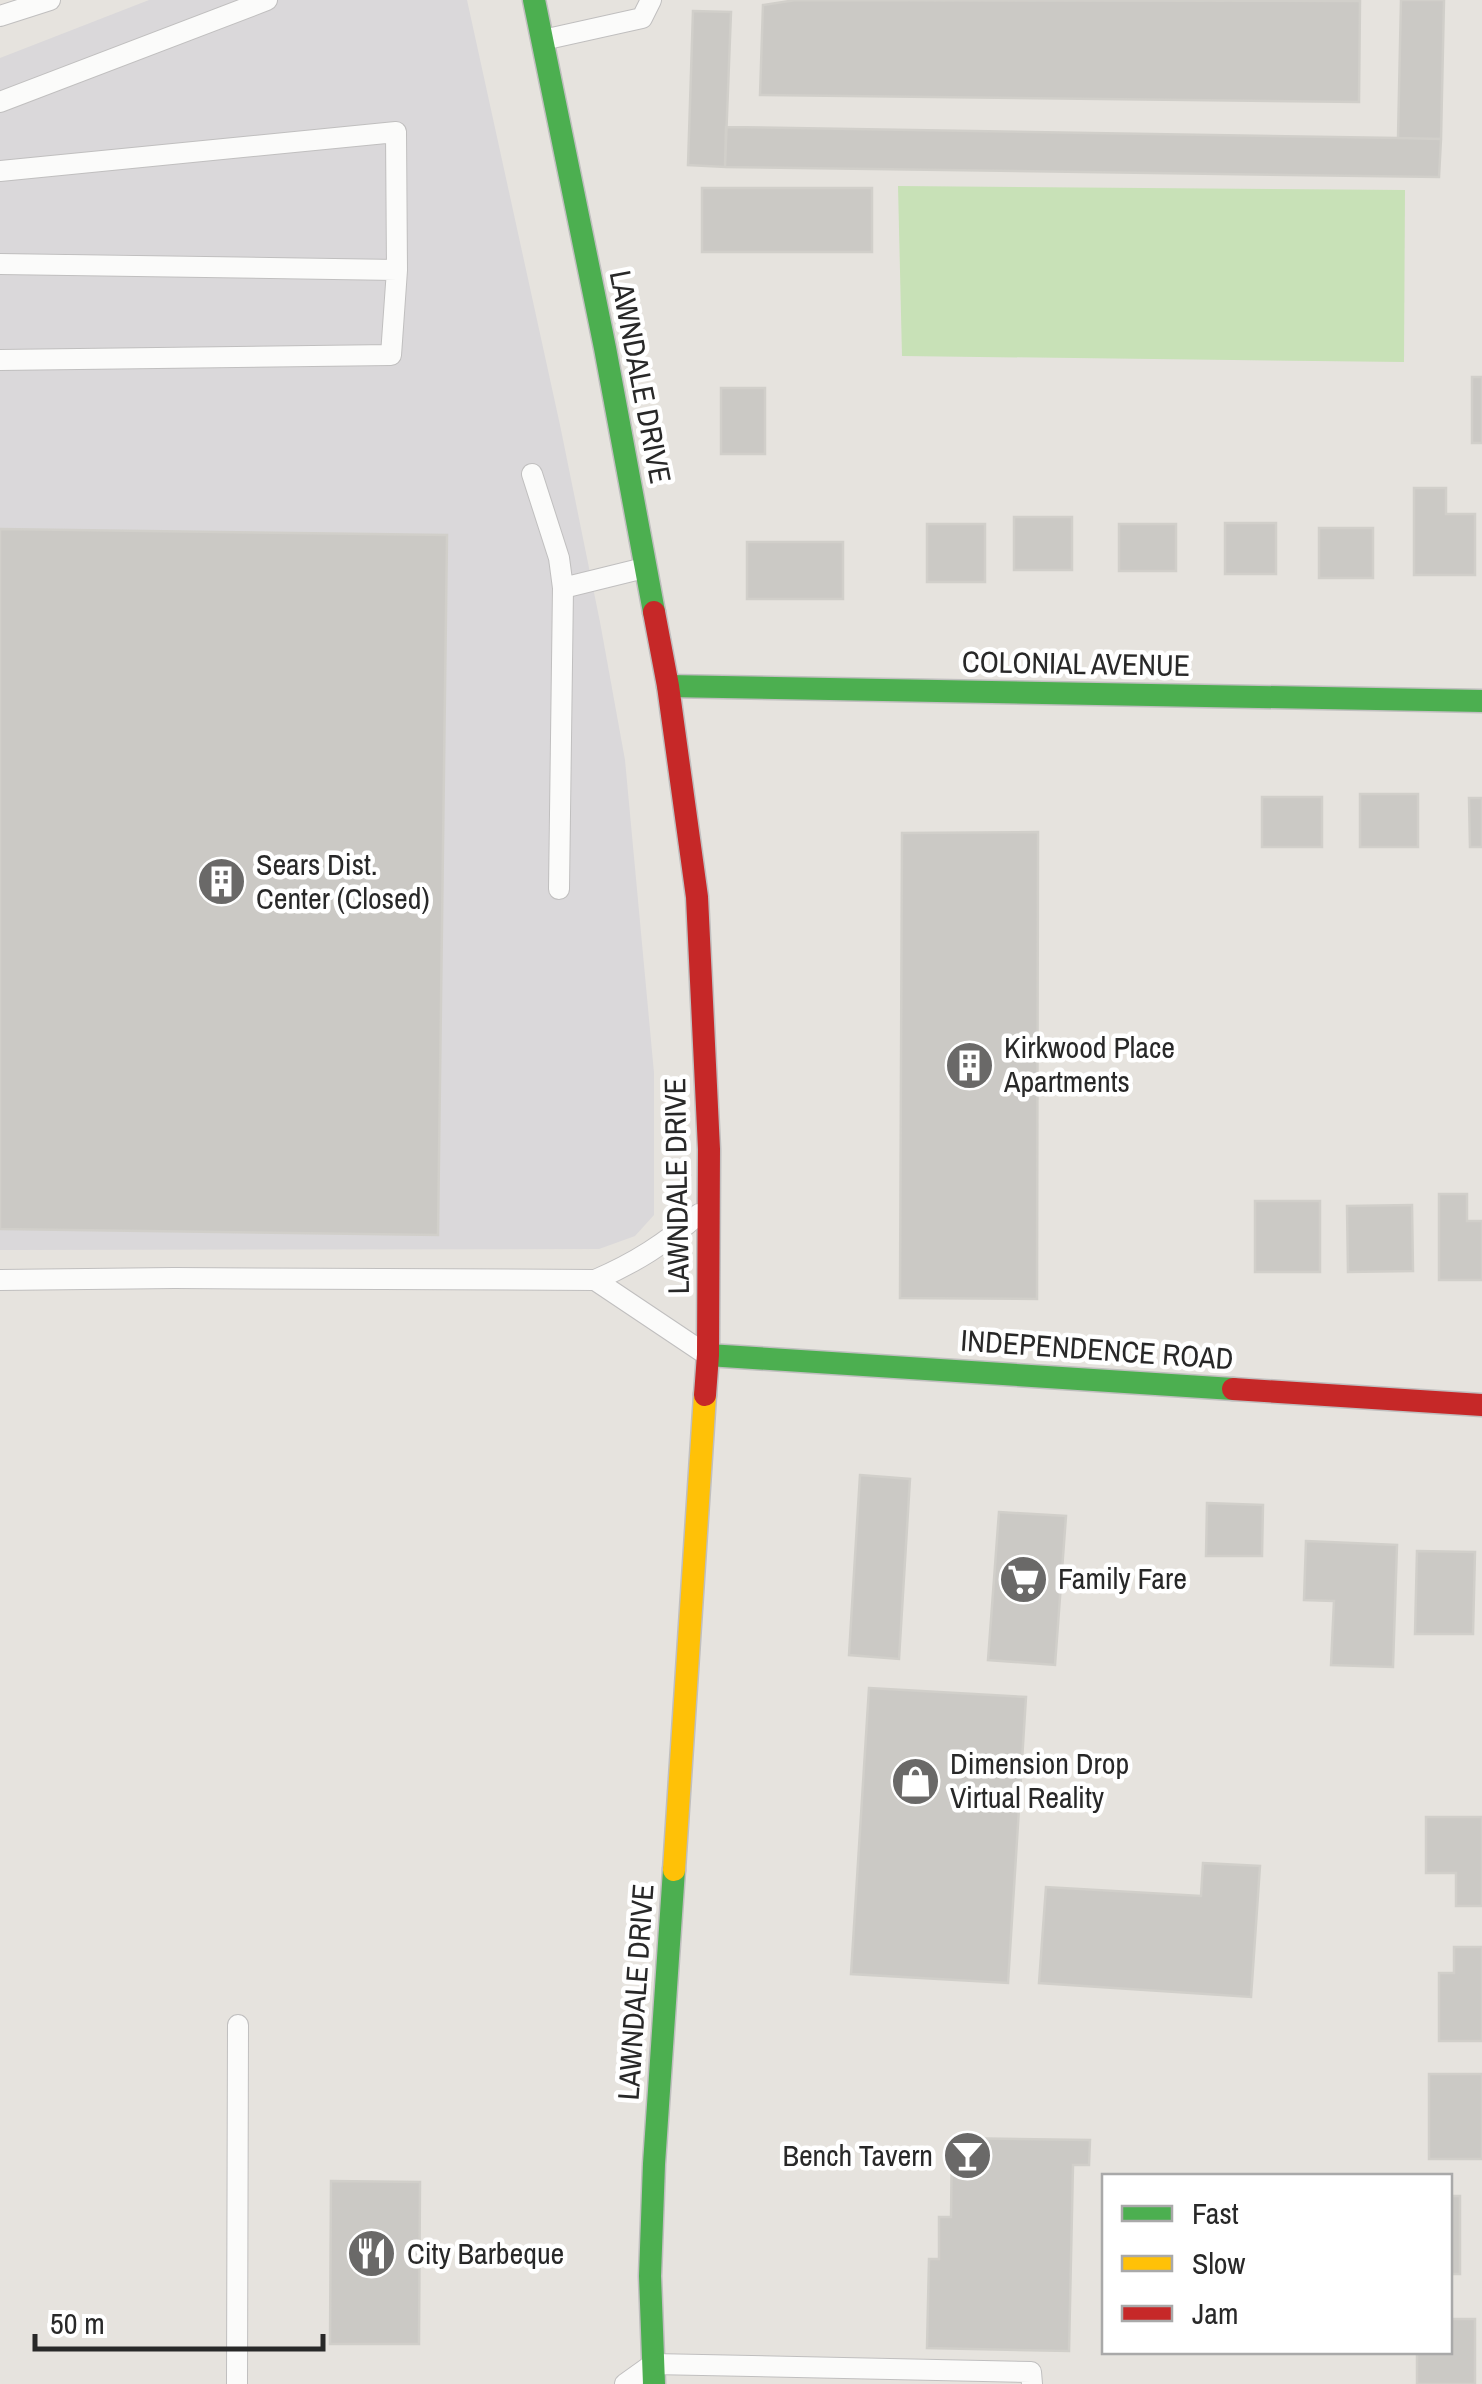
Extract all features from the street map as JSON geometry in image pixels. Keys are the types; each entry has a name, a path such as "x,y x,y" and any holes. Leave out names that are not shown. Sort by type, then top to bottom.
{"main road":[{"name":"LAWNDALE DRIVE","path":"534,0 668,686 698,897 709,1149 708,1355 654,2164 650,2276 653,2374"},
{"name":"COLONIAL AVENUE","path":"668,686 1482,701"},
{"name":"INDEPENDENCE ROAD","path":"708,1355 1482,1404"}],"lane":[{"path":"0,16 50,0"},
{"path":"0,102 267,0"},
{"path":"543,40 642,18 651,0"},
{"path":"0,170 396,132 397,270 391,355 0,360"},
{"path":"0,264 397,270"},
{"path":"532,474 559,558 563,588 559,889"},
{"path":"563,588 646,568"},
{"path":"0,1280 595,1280 667,1242 708,1206"},
{"path":"595,1280 708,1355"},
{"path":"237,2384 238,2025"},
{"path":"625,2384 653,2374 1031,2372 1032,2384"}],"shaded area":[{"path":"149,0 467,0 560,425 625,760 654,1073 654,1215 635,1236 599,1249 0,1250 0,58"}],"green space":[{"path":"898,186 1405,190 1404,362 902,356"}],"building":[{"path":"796,0 1360,1 1359,102 760,95 763,5"},
{"path":"1401,0 1444,0 1441,139 1398,138"},
{"path":"693,11 731,12 725,167 688,165"},
{"path":"726,127 1441,139 1439,177 725,167"},
{"path":"702,188 872,188 872,252 702,252"},
{"path":"1472,377 1482,377 1482,443 1472,443"},
{"path":"721,388 765,388 765,454 721,454"},
{"path":"1414,488 1446,488 1446,514 1475,514 1475,575 1414,575"},
{"path":"1014,517 1072,517 1072,570 1014,570"},
{"path":"1225,523 1276,523 1276,574 1225,574"},
{"path":"927,524 985,524 985,582 927,582"},
{"path":"1119,524 1176,524 1176,571 1119,571"},
{"path":"1319,528 1373,528 1373,578 1319,578"},
{"name":"Sears Dist. Center (Closed)","path":"0,529 447,535 438,1235 0,1229"},
{"path":"747,542 843,542 843,599 747,599"},
{"path":"1360,794 1418,794 1418,847 1360,847"},
{"path":"1262,797 1322,797 1322,847 1262,847"},
{"path":"1469,798 1482,798 1482,847 1470,847"},
{"name":"Kirkwood Place Apartments","path":"1038,832 1037,1299 900,1298 902,833"},
{"path":"1439,1194 1467,1194 1467,1221 1482,1221 1482,1280 1439,1280"},
{"path":"1255,1201 1320,1201 1320,1272 1255,1272"},
{"path":"1412,1205 1413,1271 1348,1272 1347,1206"},
{"path":"860,1475 910,1479 899,1659 849,1655"},
{"path":"1207,1503 1263,1505 1262,1556 1206,1556"},
{"path":"999,1512 1066,1516 1055,1665 988,1660"},
{"path":"1306,1541 1397,1545 1393,1667 1331,1665 1334,1601 1304,1600"},
{"path":"1417,1551 1475,1552 1473,1634 1415,1634"},
{"path":"869,1688 1026,1697 1008,1983 851,1974"},
{"path":"1426,1817 1482,1817 1482,1906 1456,1906 1456,1873 1426,1873"},
{"path":"1203,1863 1260,1866 1251,1997 1039,1983 1046,1887 1201,1896"},
{"path":"1454,1947 1482,1947 1482,2041 1439,2041 1439,1973 1454,1973"},
{"path":"1429,2074 1482,2074 1482,2159 1429,2159"},
{"path":"952,2138 1090,2140 1089,2165 1073,2165 1069,2351 927,2348 929,2259 939,2259 939,2217 951,2217"},
{"path":"331,2181 420,2182 419,2344 330,2344"},
{"path":"1452,2196 1460,2196 1460,2274 1452,2274"},
{"path":"1452,2319 1475,2319 1475,2384 1417,2384 1417,2354 1452,2354"}],"traffic: fast":[{"path":"534,0 654,612"},
{"path":"668,686 1482,701"},
{"path":"708,1355 1233,1389"},
{"path":"654,2384 650,2276 654,2164 674,1870"}],"traffic: slow":[{"path":"674,1870 705,1395"}],"traffic: jam":[{"path":"654,612 697,897 709,1149 705,1395"},
{"path":"1233,1389 1482,1405"}],"place":[{"name":"Sears Dist. Center (Closed)","path":"221,882"},
{"name":"Kirkwood Place Apartments","path":"969,1065"},
{"name":"Family Fare","path":"1023,1579"},
{"name":"Dimension Drop Virtual Reality","path":"915,1781"},
{"name":"Bench Tavern","path":"968,2156"},
{"name":"City Barbeque","path":"372,2254"}]}
